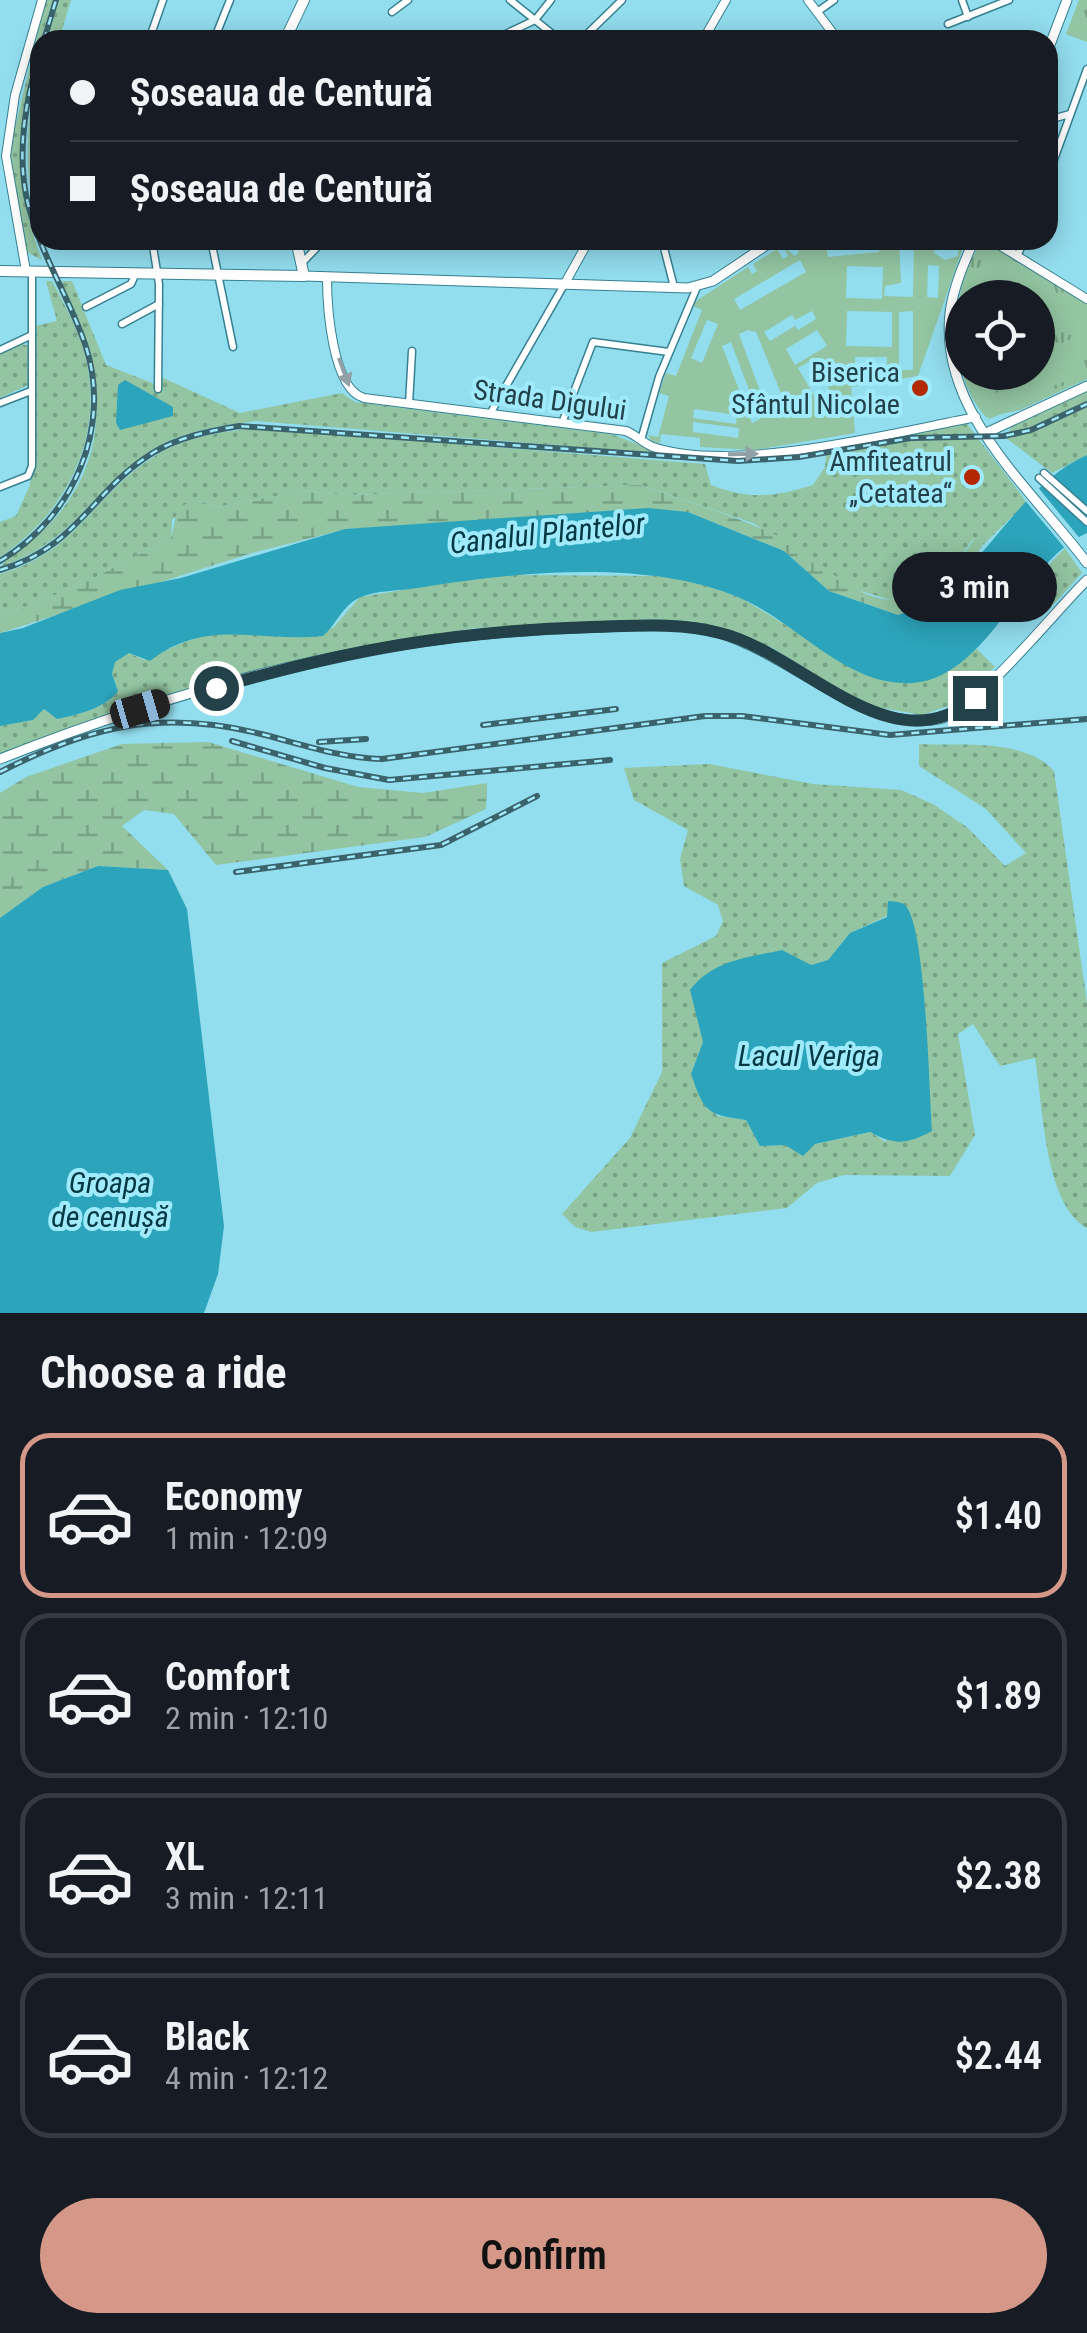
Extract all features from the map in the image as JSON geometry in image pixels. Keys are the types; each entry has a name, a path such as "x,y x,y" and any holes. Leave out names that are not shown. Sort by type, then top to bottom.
{"main road":[{"path":"290,30 304,0"},
{"path":"1056,30 1067,0"},
{"path":"299,250 304,276"},
{"path":"0,270 674,288 697,287 758,250"},
{"path":"970,250 953,298 949,332 956,374 986,432 1087,562"},
{"path":"986,432 1087,386"},
{"path":"0,759 107,719 314,660 385,644 514,630 666,626 723,633 766,650 869,710 906,720 937,720 975,698 1087,580"}],"street":[{"path":"33,30 42,0"},
{"path":"152,30 163,0"},
{"path":"218,30 230,0"},
{"path":"392,12 408,0"},
{"path":"510,0 548,30"},
{"path":"514,30 535,20 551,0"},
{"path":"591,30 622,0"},
{"path":"710,30 726,0"},
{"path":"808,0 830,30"},
{"path":"816,12 834,0"},
{"path":"962,0 968,17"},
{"path":"948,24 1009,0"},
{"path":"0,487 31,471 29,271 3,168 15,95 30,42"},
{"path":"1058,148 1087,68"},
{"path":"1058,117 1070,114"},
{"path":"153,250 159,304 158,389"},
{"path":"212,250 233,347"},
{"path":"303,262 314,250"},
{"path":"490,414 583,250"},
{"path":"664,250 674,288"},
{"path":"1008,250 1079,298 1087,299"},
{"path":"1018,256 1020,250"},
{"path":"86,307 131,284 136,273"},
{"name":"Strada Digului","path":"327,277 330,330 352,392 364,398 626,431 660,448 720,454 780,453 976,417"},
{"path":"641,440 669,352 697,287"},
{"path":"122,324 159,304"},
{"path":"0,350 32,335"},
{"path":"562,424 595,342 669,352"},
{"path":"408,404 412,350"},
{"path":"0,403 32,390"},
{"path":"1087,511 1042,476 1087,522"}],"green space":[{"path":"46,0 53,0 44,30 39,30"},
{"path":"59,0 71,0 62,30 50,30"},
{"path":"1079,0 1087,0 1087,42 1066,34"},
{"path":"30,66 22,161 30,250 39,250 42,260 27,252 11,174 11,144"},
{"path":"30,114 30,185 28,171"},
{"path":"775,250 783,259 788,256 785,250 795,256 797,250 827,250 828,257 899,250 901,283 885,286 884,296 913,297 914,250 934,250 945,260 958,256 958,250 962,250 952,280 945,280 945,299 918,376 851,387 855,433 754,450 700,447 700,438 661,434 660,443 651,441 648,435 658,437 669,396 659,393 666,373 676,376 702,310 693,306 696,301 748,267 752,274 757,271 753,264","holes":["800,260 806,272 740,310 734,299","928,265 939,266 938,298 927,297","847,266 883,267 882,299 846,298","812,311 816,319 770,341 764,332 792,315 795,320","847,311 892,312 892,347 846,346","913,311 913,370 899,370 899,312","707,320 718,324 702,363 691,358","817,330 827,346 795,365 786,349","756,332 785,403 769,416 739,334","731,342 760,419 752,423 722,346","855,357 887,357 887,370 855,370","812,360 830,390 816,399 798,368","694,409 737,415 736,424 693,418","693,422 739,428 738,438 693,432"]},
{"path":"978,250 1002,250 1054,280 964,280"},
{"path":"1055,280 1087,299 1087,379 989,419 969,390 1055,390"},
{"path":"46,281 52,281 84,351 90,411 76,468 63,494 24,539 0,557 0,522 16,516 30,485 35,326 57,321"},
{"path":"63,281 72,281 106,365 160,386 161,377 240,413 342,393 355,402 611,434 645,447 704,457 256,421 227,425 158,446 126,470 64,531 0,567 57,516 89,460 95,431 93,373 61,286"},
{"path":"1087,309 1087,345 1083,348 1071,336 1080,327 1071,316"},
{"path":"1068,339 1075,353 1055,368 1055,350"},
{"path":"21,344 30,346 28,385 0,398 0,353"},
{"path":"1077,357 1085,362 1085,372 1060,380 1055,371"},
{"path":"1087,379 1020,410 986,417 969,390 974,390 988,410 1010,410"},
{"path":"1087,389 1087,455 1052,473 1006,438 1012,425"},
{"path":"999,390 1015,390 1020,399 995,408"},
{"path":"1019,390 1044,390 1025,399"},
{"path":"967,424 1027,502 983,545 974,538 943,580 919,596 897,602 854,589 753,523 640,485 348,495 305,491 216,507 197,500 172,520 171,538 82,584 0,617 0,574 48,552 152,458 189,440 215,434 256,428 705,464 711,485 762,495 813,485 825,467 827,447"},
{"path":"917,463 926,466 926,484 917,487 908,484 905,475 908,466"},
{"path":"902,464 908,488 893,489 884,470"},
{"path":"933,464 954,465 954,488 926,488"},
{"path":"879,471 890,489 870,495 862,483"},
{"path":"640,485 772,533 802,549 856,589 877,598 913,597 929,589 975,538 983,545 947,587 898,615 829,591 784,551 688,512 346,529 252,553 0,633 0,617 82,584 171,538 178,507 197,500 216,507 304,491 348,495"},
{"path":"1065,548 1082,573 1050,608 1027,588"},
{"path":"493,575 665,576 702,583 743,599 817,644 962,658 976,648 995,667 954,704 922,715 865,705 771,647 728,631 690,624 475,628 322,654 115,713 0,755 0,726 32,720 44,709 57,719 73,715 113,697 118,691 112,674 115,661 129,653 144,660 205,633 333,628 360,597"},
{"path":"208,742 358,787 423,793 487,783 486,809 425,837 216,865 174,814 144,810 122,826 168,870 98,866 43,887 0,918 0,793 26,777 122,744"},
{"path":"919,744 972,745 1026,753 1054,771 1087,1003 1087,1228 1073,1216 1054,1176 1035,1058 1000,1066 973,1024 958,1034 975,1135 950,1176 844,1175 817,1183 787,1208 591,1232 575,1227 562,1214 630,1138 662,1072 662,963 716,936 723,921 718,905 684,886 680,859 688,830 634,800 624,768 709,764 813,784 901,790 933,804 968,828 1005,866 1026,853 986,809 919,766","holes":["887,916 886,1142 870,1132 815,1144 760,1146 746,1120 717,1116 691,1074 703,1042 811,965 828,960 850,933"]}],"water":[{"path":"125,380 173,407 173,416 120,430 116,423 118,385"},
{"name":"Canalul Plantelor","path":"1087,455 1087,533 1044,566 967,658 945,673 920,682 895,683 848,667 762,609 704,585 623,573 538,574 365,595 348,605 323,636 213,636 171,648 150,661 129,653 115,662 112,674 118,691 99,706 57,719 44,709 33,720 0,726 0,633 23,628 120,590 181,578 345,529 648,508 688,512 784,551 829,591 898,615 927,602 951,584 1037,491"},
{"name":"Groapa de cenușă","path":"98,866 168,870 187,909 224,1226 218,1274 204,1313 0,1313 0,918 43,887"},
{"name":"Lacul Veriga","path":"888,901 902,903 908,909 919,951 932,1131 901,1142 870,1132 815,1144 803,1156 785,1145 760,1146 746,1120 714,1113 699,1096 691,1074 703,1042 690,990 720,966 756,955 782,950 811,965 828,960 850,933 887,917"}],"pier":[{"path":"1036,485 1082,541 1068,552 1023,498"}],"railway":[{"path":"47,30 56,0"},
{"path":"30,92 22,159 30,211"},
{"path":"0,561 26,542 67,495 90,437 94,406 85,344 44,250"},
{"path":"0,570 48,548 130,469 151,454 183,439 239,426 738,461 799,457 911,438 1004,436 1031,430 1087,404"},
{"path":"483,725 616,709"},
{"path":"0,772 96,733 158,723 225,727 336,753 382,759 705,716 742,716 890,735 1087,719"},
{"path":"319,742 366,739"},
{"path":"232,741 325,768 389,780 610,760"},
{"path":"236,872 441,845 537,796"}],"place":[{"name":"Biserica Sfântul Nicolae","path":"920,388"},
{"name":"Amfiteatrul „Cetatea“","path":"972,477"}],"route":[{"path":"216,688 385,644 477,632 666,626 698,628 750,642 860,706 892,717 937,720 956,713 975,698"}]}
